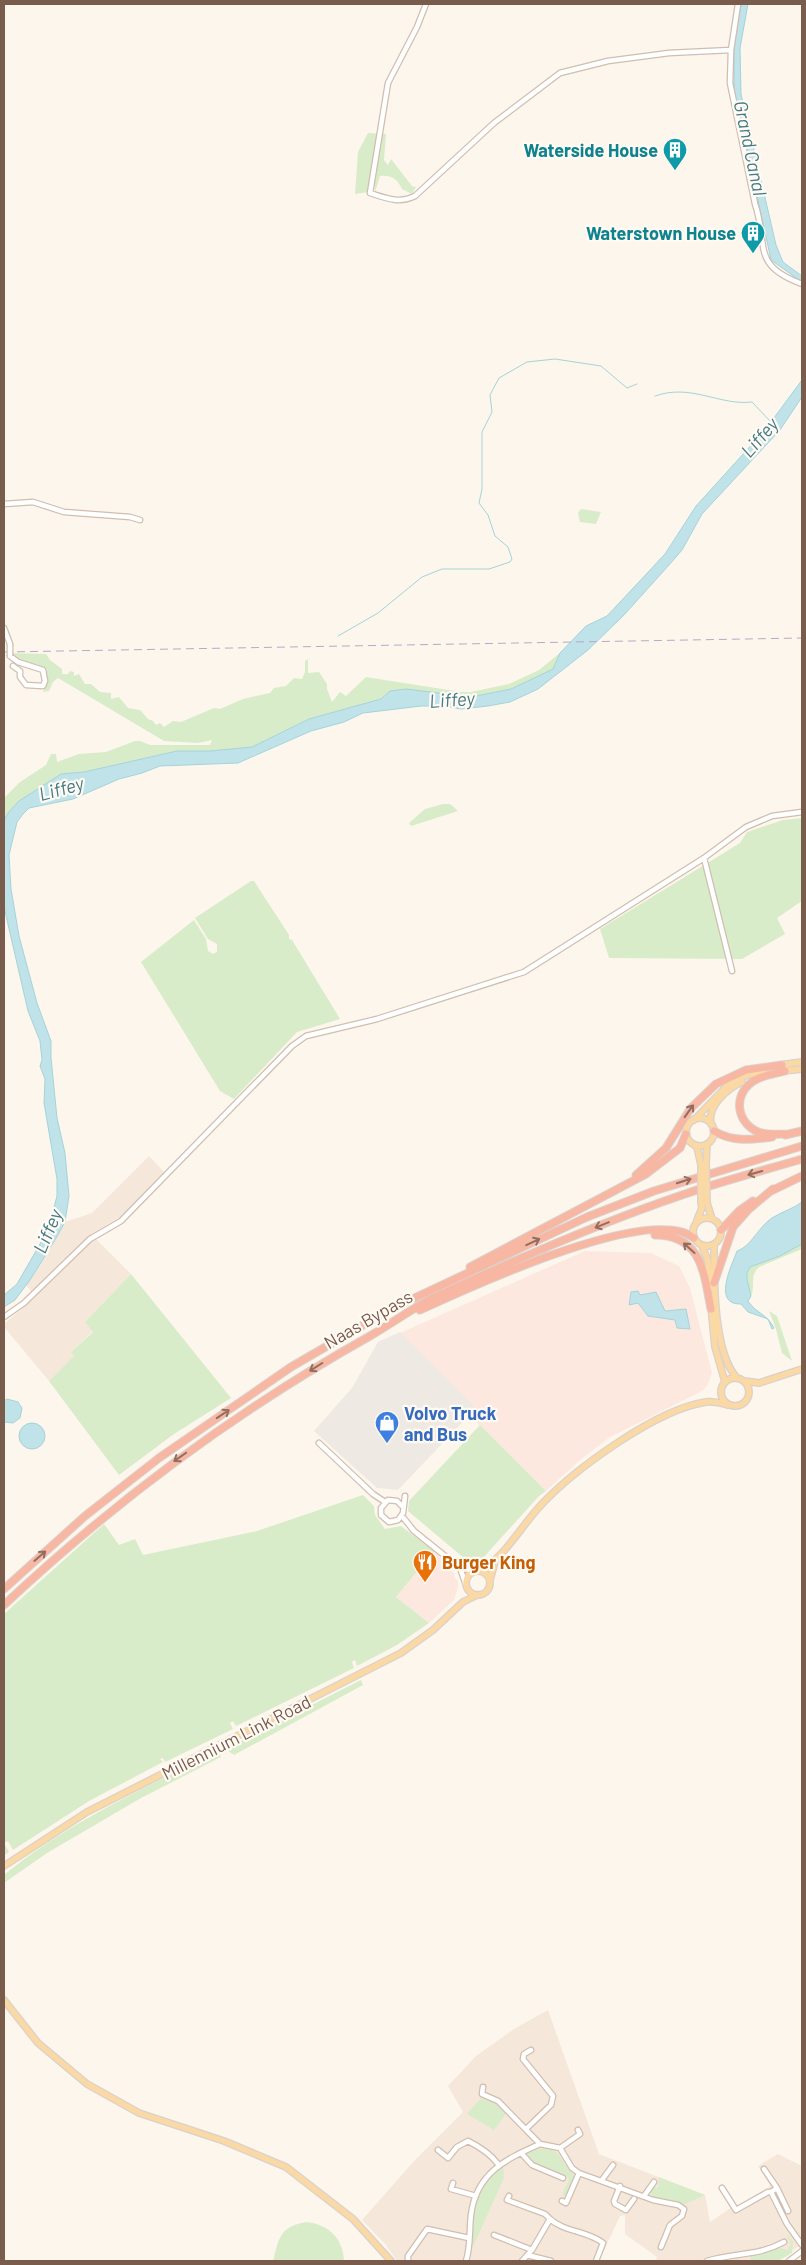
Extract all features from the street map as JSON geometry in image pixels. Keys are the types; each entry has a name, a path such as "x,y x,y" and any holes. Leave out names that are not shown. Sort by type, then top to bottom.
{"highway":[{"path":"783,1068 753,1081 742,1092 739,1107 745,1123 753,1130 762,1133 789,1134"},
{"path":"622,1186 666,1148 690,1108 716,1084 746,1070 783,1068"},
{"path":"712,1128 728,1138 742,1140 802,1131"},
{"path":"437,1286 478,1262 646,1174 680,1148 686,1134"},
{"name":"Naas Bypass","path":"4,1589 85,1516 159,1458 291,1367 389,1310 587,1217 646,1194 802,1146"},
{"name":"Naas Bypass","path":"4,1605 47,1564 167,1467 246,1411 431,1300 536,1252 683,1194 802,1159"},
{"path":"721,1230 738,1211 773,1190 802,1176"},
{"path":"714,1283 734,1227 749,1209 773,1190"},
{"path":"377,1332 485,1281 535,1260 632,1232 669,1230 685,1233 694,1238"},
{"path":"620,1236 670,1236 692,1249 703,1268 711,1309"}],"main road":[{"path":"704,1164 697,1148 686,1134 687,1127 701,1115 720,1092 734,1082 802,1062"},
{"path":"495,1562 488,1591 477,1595 467,1587 469,1575 495,1562 543,1504 596,1458 661,1418 705,1402 721,1390 725,1382 715,1348 708,1261 702,1246 694,1238 692,1231 704,1203 704,1164 707,1144 712,1138 710,1118 712,1108 737,1084 760,1074 783,1068 802,1069"},
{"path":"694,1120 703,1119 712,1128"},
{"path":"692,1144 701,1146 707,1144"},
{"path":"704,1203 712,1219"},
{"path":"696,1222 704,1218 712,1219 718,1223 721,1230 720,1238 714,1244 702,1246"},
{"path":"714,1244 714,1283 722,1352 728,1369 744,1382 759,1382 802,1369"},
{"path":"725,1382 737,1378"},
{"path":"744,1382 749,1393"},
{"path":"705,1402 736,1406 743,1404 749,1393 759,1382"},
{"path":"721,1390 722,1398 728,1405"},
{"path":"478,1571 490,1580"},
{"name":"Millennium Link Road","path":"463,1602 467,1587"},
{"name":"Millennium Link Road","path":"4,1866 87,1812 401,1653 433,1630 463,1602 477,1595"},
{"path":"4,2000 38,2043 87,2084 140,2113 224,2142 286,2167 353,2219 392,2261"}],"street":[{"path":"426,4 417,27 388,83 377,144 370,193 396,201 406,200 415,196 494,123 560,73 608,60 669,53 730,50"},
{"path":"738,4 730,50 731,96 761,222 760,237 764,256 781,273 802,284"},
{"path":"4,504 33,502 64,512 130,517 140,520"},
{"path":"4,628 10,644 10,656 18,662 43,670 45,681 43,686 26,685 20,677 20,671 13,666"},
{"path":"4,1317 24,1303 90,1239 121,1221 292,1046 306,1036 377,1019 524,972 704,858 759,820 788,813 802,812"},
{"path":"704,858 732,971"},
{"path":"319,1443 373,1494 385,1502 397,1501 405,1496 402,1506 402,1516 405,1522 460,1568 467,1587"},
{"path":"373,1494 381,1508 381,1515 386,1520 405,1522"},
{"path":"397,1501 402,1506"},
{"path":"381,1508 385,1502"},
{"path":"396,1521 402,1516"},
{"path":"460,1568 478,1571"},
{"path":"526,2129 551,2105 553,2096 523,2059 524,2054 531,2050"},
{"path":"483,2087 482,2094 498,2101 540,2144 560,2148 580,2134 578,2130"},
{"path":"438,2150 448,2158 457,2147 468,2141 493,2156 498,2164"},
{"path":"466,2261 471,2245 469,2238 471,2213 476,2196 488,2174 498,2164 540,2144"},
{"path":"560,2148 572,2168 580,2173 644,2196 678,2205 684,2210 682,2216 670,2225 661,2247"},
{"path":"522,2154 532,2165 562,2178"},
{"path":"602,2180 613,2165"},
{"path":"764,2169 778,2188 788,2211"},
{"path":"562,2201 566,2203 580,2173"},
{"path":"644,2196 654,2182"},
{"path":"453,2183 451,2189 476,2196"},
{"path":"620,2186 614,2201 615,2204 626,2210 634,2199"},
{"path":"722,2188 736,2210 778,2188"},
{"path":"771,2192 787,2224 802,2245"},
{"path":"509,2196 507,2200 545,2214 555,2224 584,2233 603,2243 596,2261"},
{"path":"522,2261 532,2250 550,2219"},
{"path":"408,2261 408,2256 427,2229 469,2238"},
{"path":"494,2235 532,2250"},
{"path":"707,2261 719,2257 746,2255 771,2249 784,2242"},
{"path":"789,2261 802,2251"},
{"path":"746,2255 747,2261"},
{"path":"527,2256 551,2261"}],"shaded area":[{"path":"149,1156 164,1172 123,1215 91,1234 131,1274 85,1322 93,1331 71,1352 75,1356 49,1381 4,1327 4,1324 36,1297 26,1285 65,1222 92,1213"},
{"path":"585,1251 651,1253 679,1266 690,1288 712,1373 707,1386 702,1391 610,1437 579,1461 546,1491 469,1415 475,1408 400,1333"},
{"path":"400,1332 476,1408 398,1490 377,1488 314,1431 352,1388 378,1342"},
{"path":"434,1551 455,1574 454,1577 458,1581 458,1587 454,1600 429,1623 396,1597"},
{"path":"548,2010 599,2154 705,2195 710,2222 733,2204 740,2205 770,2186 758,2166 778,2154 802,2166 802,2244 778,2261 655,2261 657,2257 625,2234 625,2215 620,2216 599,2261 397,2261 386,2245 362,2220 415,2160 463,2112 448,2086 476,2056 514,2029"}],"green space":[{"path":"368,133 386,134 384,160 388,165 391,159 412,186 416,187 412,194 402,189 394,178 388,176 380,176 375,192 374,177 370,175 368,192 355,194 358,152"},
{"path":"581,509 601,512 596,524 580,522 578,513"},
{"path":"11,653 46,654 50,660 62,669 62,674 68,674 70,671 74,672 74,676 79,674 85,684 91,684 100,692 111,693 111,699 119,697 128,708 140,710 156,725 160,723 164,727 173,721 181,722 214,708 220,709 243,699 270,693 274,688 286,686 294,678 302,679 305,672 305,661 308,659 308,673 319,672 327,684 332,702 340,692 346,696 366,677 461,692 471,692 509,684 539,670 560,653 553,669 511,689 471,697 425,691 390,691 381,699 308,719 252,747 210,751 177,751 84,772 61,774 19,801 4,821 4,798 20,782 46,765 51,754 56,754 57,762 79,754 106,752 135,741 150,745 210,745 212,740 198,743 164,741 58,678 53,682 49,691 43,692 47,685 47,669 14,658"},
{"path":"450,804 458,811 411,826 409,823 425,809"},
{"path":"802,818 802,901 777,918 785,934 742,959 609,958 600,929 740,843 747,832 783,820"},
{"path":"251,881 254,881 289,935 289,939 292,940 340,1019 297,1032 234,1099 220,1091 141,962 194,920 206,939 208,951 213,954 217,952 217,944 208,939 195,918"},
{"path":"802,1244 802,1249 756,1270 753,1277 751,1296 747,1277 750,1267 780,1256"},
{"path":"131,1274 231,1398 174,1434 119,1475 49,1381 74,1356 71,1352 93,1332 85,1322"},
{"path":"769,1311 777,1316 792,1361 782,1353"},
{"path":"480,1425 546,1491 539,1496 483,1558 477,1560 464,1558 408,1511 409,1501"},
{"path":"363,1495 374,1506 375,1515 385,1529 401,1526 434,1551 396,1597 429,1623 397,1645 357,1666 355,1660 352,1662 354,1668 236,1726 233,1721 230,1723 233,1729 165,1762 163,1758 160,1759 163,1762 89,1801 13,1850 8,1841 4,1843 4,1614 104,1524 119,1545 135,1539 143,1555 257,1531"},
{"path":"361,1680 363,1685 234,1755 225,1749"},
{"path":"218,1750 221,1757 141,1798 47,1853 4,1883 4,1875 54,1838 108,1807"},
{"path":"4,1843 9,1852 4,1856"},
{"path":"481,2098 493,2102 506,2114 494,2130 467,2114"},
{"path":"539,2149 547,2149 557,2153 574,2175 566,2197 562,2195 569,2180 567,2176 540,2168 529,2158 527,2154"},
{"path":"503,2164 504,2178 472,2249 475,2208 478,2199 490,2177"},
{"path":"659,2177 705,2195 685,2204 652,2197 650,2191 654,2187 658,2188"},
{"path":"307,2222 322,2226 338,2239 344,2261 273,2261 282,2234 291,2227"},
{"path":"788,2235 793,2242 792,2253 778,2261 751,2261 750,2256 777,2247 787,2250 791,2244"}],"water":[{"name":"Grand Canal","path":"741,4 748,4 740,48 741,94 776,245 783,262 802,276 802,282 771,260 734,89 734,47"},
{"name":"Liffey","path":"802,380 802,397 780,430 702,514 682,550 624,615 588,650 538,689 510,702 488,706 461,709 444,706 421,706 363,713 344,722 311,731 238,763 160,766 119,779 73,799 29,808 23,814 17,822 9,855 11,889 19,936 37,1003 51,1041 57,1118 65,1153 69,1196 65,1222 55,1240 15,1300 4,1307 4,1295 17,1284 48,1230 57,1196 57,1179 44,1103 45,1079 40,1066 42,1060 40,1041 28,1011 4,907 4,821 8,813 19,801 61,774 84,772 177,751 210,751 252,747 309,719 381,699 390,691 406,689 471,697 511,689 553,669 560,653 586,626 607,616 665,554 696,506 765,430"},
{"path":"802,1202 802,1244 780,1256 750,1267 747,1273 751,1296 748,1301 767,1319 748,1312 741,1304 732,1303 727,1298 725,1291 726,1282 737,1251 747,1245 772,1218"},
{"path":"638,1291 640,1295 656,1292 665,1311 686,1309 690,1329 677,1328 675,1320 648,1316 638,1303 629,1305 631,1292"},
{"path":"7,1399 18,1402 22,1408 20,1418 13,1423 4,1422 4,1401"},
{"path":"32,1423 41,1427 45,1436 41,1445 32,1449 23,1445 19,1436 23,1427"}],"waterway":[{"path":"338,636 378,613 422,577 442,569 489,569 510,562 512,559 508,547 495,536 488,515 479,503 482,489 482,432 492,412 490,395 499,378 527,362 555,359 601,366 627,388 637,384"},
{"name":"Liffey","path":"655,396 681,392 728,401 752,402 771,422"}],"railway":[{"path":"4,652 802,638"}],"place":[{"name":"Waterside House","path":"675,171"},
{"name":"Waterstown House","path":"753,254"},
{"name":"Volvo Truck and Bus","path":"387,1444"},
{"name":"Burger King","path":"425,1583"}]}
